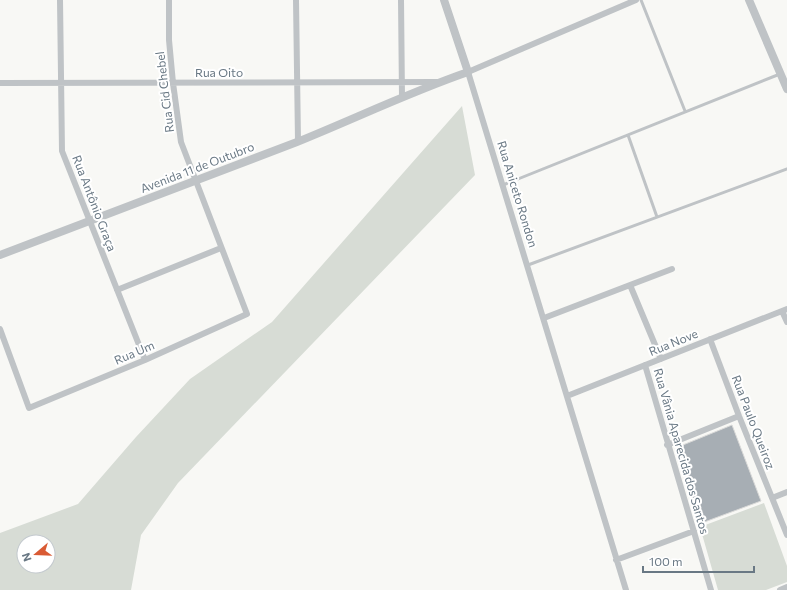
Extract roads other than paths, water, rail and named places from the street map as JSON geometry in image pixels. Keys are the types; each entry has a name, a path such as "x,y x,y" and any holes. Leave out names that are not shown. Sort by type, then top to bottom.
{"street":[{"name":"Rua Antônio Graça","path":"60,0 62,151 144,360"},
{"name":"Rua Cid Chebel","path":"169,0 169,40 181,142 247,314"},
{"path":"296,0 298,141"},
{"path":"401,0 402,97"},
{"name":"Rua Aniceto Rondon","path":"444,0 528,265 567,396"},
{"path":"468,72 636,0"},
{"path":"749,0 787,90"},
{"name":"Avenida 11 de Outubro","path":"0,255 298,141 438,82 468,72"},
{"name":"Rua Oito","path":"0,83 438,82"},
{"path":"117,290 221,248"},
{"path":"544,318 672,269"},
{"path":"630,285 661,358"},
{"path":"785,310 787,322"},
{"name":"Rua Nove","path":"567,396 785,310"},
{"name":"Rua Um","path":"0,330 29,408 144,360 247,314"},
{"name":"Rua Paulo Queiroz","path":"710,339 787,535"},
{"name":"Rua Vânia Aparecida dos Santos","path":"644,365 711,590"},
{"path":"567,396 626,590"},
{"path":"667,445 739,416"},
{"path":"772,498 787,492"},
{"path":"616,560 694,532"},
{"path":"780,590 787,587"}],"lane":[{"path":"641,0 685,112"},
{"path":"503,185 780,73"},
{"path":"628,135 657,217"},
{"path":"528,265 787,169"}]}
